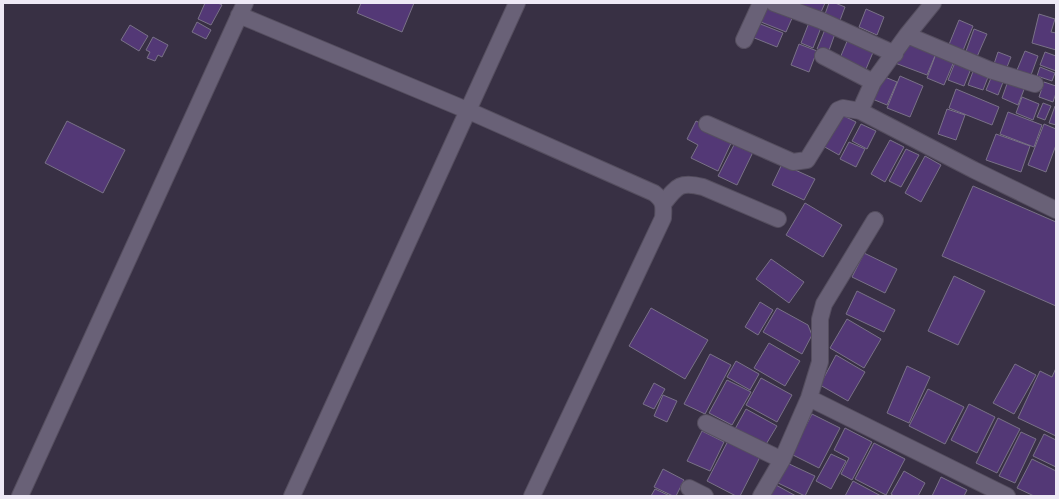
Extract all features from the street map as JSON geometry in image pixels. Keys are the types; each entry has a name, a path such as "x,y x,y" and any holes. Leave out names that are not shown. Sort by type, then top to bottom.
{"street":[{"path":"292,496 517,3"},
{"path":"744,40 761,3"},
{"path":"774,3 820,20 895,54"},
{"path":"860,111 873,82 895,54 907,35 933,3"},
{"path":"20,496 242,9 654,193 660,198 663,204 663,218 532,496"},
{"path":"907,35 990,70 1035,84"},
{"path":"823,56 873,82"},
{"path":"707,124 793,162 808,160 838,110 843,108 860,111 974,170 1056,210"},
{"path":"663,204 673,191 681,185 690,183 778,219"},
{"path":"761,496 782,460 809,398 820,362 820,319 824,304 875,220"},
{"path":"809,398 1007,496"},
{"path":"706,423 782,460"},
{"path":"689,488 705,496"}],"building":[{"path":"205,3 218,3 222,5 211,25 198,19"},
{"path":"361,3 414,3 402,32 357,13"},
{"path":"763,3 793,16 786,32 756,20"},
{"path":"803,3 825,3 818,19 800,11"},
{"path":"829,3 835,3 845,7 839,23 824,17"},
{"path":"866,9 884,17 877,35 859,27"},
{"path":"1039,14 1055,19 1051,32 1056,33 1056,50 1032,43"},
{"path":"810,20 822,25 813,48 801,43"},
{"path":"959,20 973,26 962,53 948,47"},
{"path":"753,21 783,33 777,47 747,35"},
{"path":"197,22 211,30 206,39 192,32"},
{"path":"130,25 148,36 139,51 121,40"},
{"path":"826,27 836,31 828,53 817,49"},
{"path":"974,29 987,34 976,59 965,54"},
{"path":"153,37 168,45 162,57 158,55 155,61 147,58 150,52 146,50"},
{"path":"905,38 937,51 927,75 895,63"},
{"path":"848,39 874,50 866,69 840,58"},
{"path":"799,44 817,51 809,72 791,65"},
{"path":"937,51 955,59 944,85 927,78"},
{"path":"1025,51 1038,56 1031,75 1017,70"},
{"path":"998,52 1011,57 1005,72 993,67"},
{"path":"1045,52 1056,56 1056,71 1040,65"},
{"path":"956,60 972,66 964,86 948,80"},
{"path":"975,66 990,72 983,90 968,85"},
{"path":"1040,67 1055,73 1052,81 1037,76"},
{"path":"993,73 1005,77 998,95 986,90"},
{"path":"880,75 897,82 887,105 870,98"},
{"path":"900,76 923,86 910,117 887,108"},
{"path":"1008,81 1025,87 1018,105 1002,98"},
{"path":"1044,82 1056,86 1056,93 1053,102 1039,97"},
{"path":"956,89 999,107 992,125 949,108"},
{"path":"1022,97 1039,104 1033,120 1016,113"},
{"path":"1043,103 1051,106 1045,120 1037,117"},
{"path":"1056,106 1056,125 1049,123"},
{"path":"947,109 965,115 956,140 938,134"},
{"path":"1008,112 1042,125 1034,147 1000,134"},
{"path":"840,114 856,122 839,155 823,146"},
{"path":"67,121 125,150 103,193 45,163"},
{"path":"696,121 733,139 718,171 691,158 698,145 687,139"},
{"path":"861,124 876,131 867,149 852,141"},
{"path":"1044,124 1056,129 1056,145 1046,172 1028,165"},
{"path":"996,134 1030,146 1021,172 986,160"},
{"path":"890,140 904,147 885,182 871,174"},
{"path":"849,142 865,149 856,167 840,159"},
{"path":"735,143 753,152 737,185 718,176"},
{"path":"906,149 919,155 901,187 889,181"},
{"path":"925,156 941,165 921,202 905,193"},
{"path":"782,164 815,179 804,200 772,185"},
{"path":"973,186 1056,222 1056,306 942,256"},
{"path":"805,203 842,225 823,257 786,235"},
{"path":"864,253 897,269 885,293 852,277"},
{"path":"771,259 804,282 789,303 756,279"},
{"path":"954,276 985,291 958,345 928,331"},
{"path":"857,291 895,310 884,332 846,314"},
{"path":"760,302 773,310 758,335 745,327"},
{"path":"651,308 708,340 685,379 629,346"},
{"path":"777,308 808,325 812,335 802,354 763,332"},
{"path":"847,319 881,339 864,368 830,348"},
{"path":"769,343 800,361 785,386 754,368"},
{"path":"710,354 731,365 705,414 684,404"},
{"path":"836,355 865,372 848,401 820,385"},
{"path":"736,361 759,374 750,390 727,377"},
{"path":"1015,364 1036,375 1014,414 993,403"},
{"path":"907,366 930,377 909,423 887,413"},
{"path":"1056,368 1056,436 1018,418 1040,371 1052,377"},
{"path":"761,378 792,395 777,422 746,405"},
{"path":"727,380 751,392 732,425 709,413"},
{"path":"654,383 665,389 654,409 643,404"},
{"path":"928,389 964,407 945,444 909,426"},
{"path":"663,395 677,401 667,422 654,416"},
{"path":"969,404 995,417 977,453 951,440"},
{"path":"746,409 777,426 765,446 735,429"},
{"path":"812,414 840,428 819,468 791,454"},
{"path":"998,418 1020,429 997,473 976,463"},
{"path":"845,428 872,442 852,480 841,474 849,458 834,450"},
{"path":"702,431 724,442 710,471 687,461"},
{"path":"1021,432 1036,439 1015,483 999,476"},
{"path":"1044,434 1056,440 1056,467 1033,456"},
{"path":"729,439 761,455 740,496 736,496 707,481"},
{"path":"874,443 905,459 886,495 855,479"},
{"path":"831,454 846,461 831,489 816,481"},
{"path":"1032,459 1056,471 1056,496 1034,496 1017,488"},
{"path":"787,463 815,476 805,496 778,483"},
{"path":"663,469 684,480 676,496 654,487"},
{"path":"904,471 925,483 918,496 894,496 891,494"},
{"path":"941,477 967,490 964,496 932,496"},
{"path":"853,481 881,496 845,496"},
{"path":"776,485 796,496 770,496"},
{"path":"655,489 670,496 651,496"}]}
